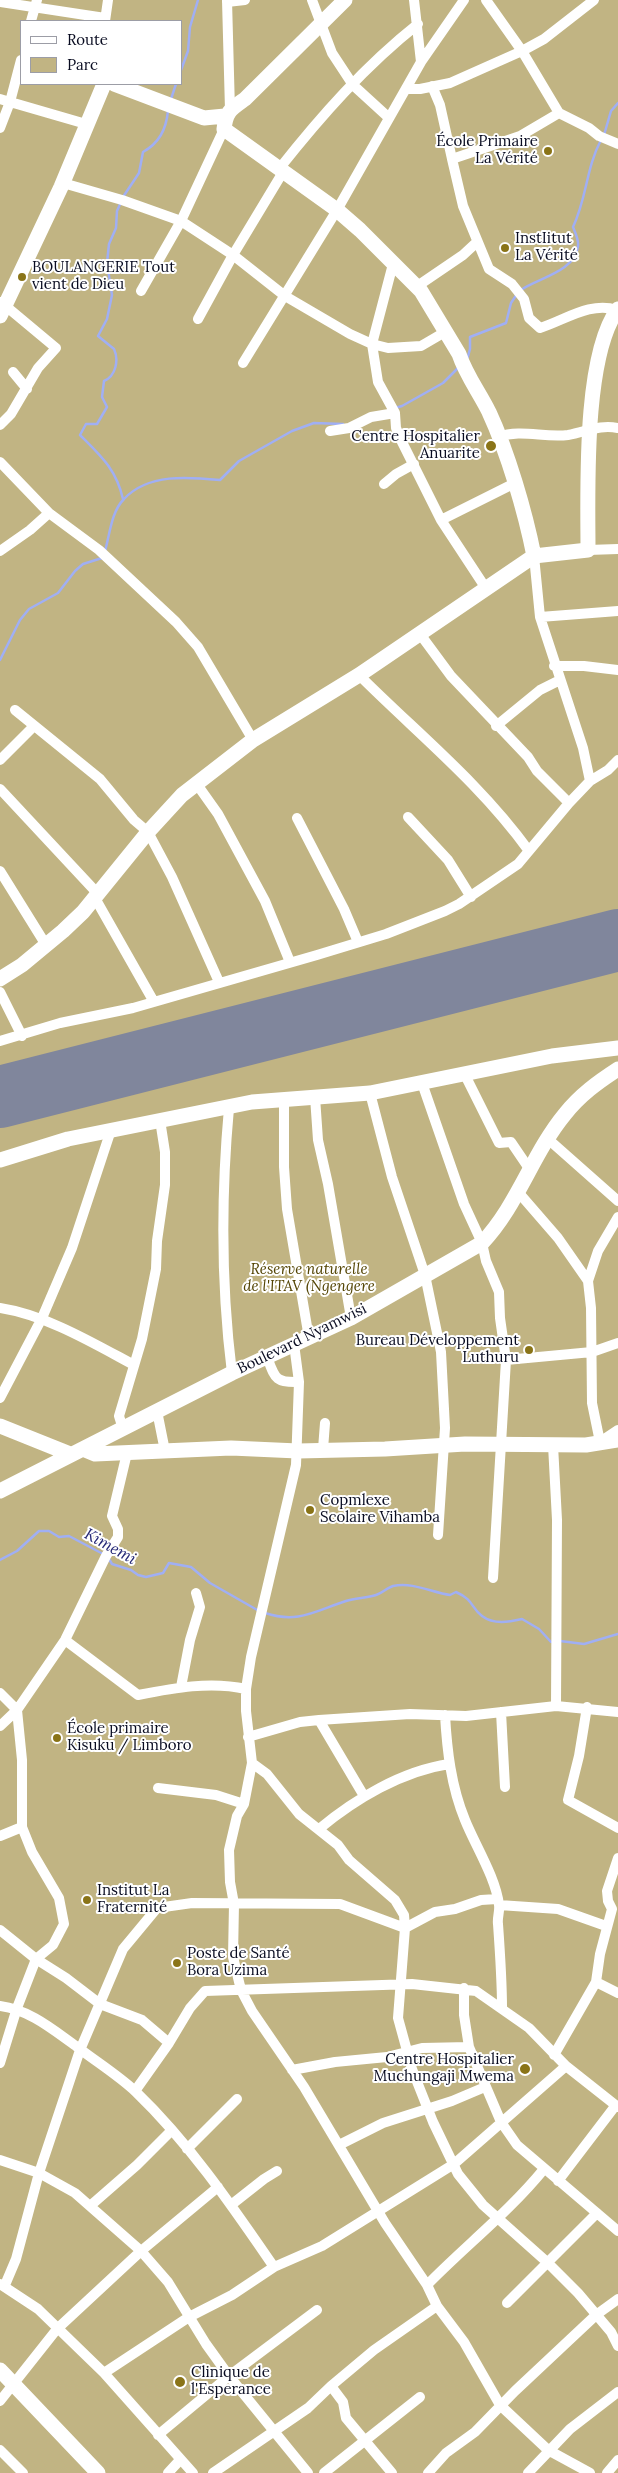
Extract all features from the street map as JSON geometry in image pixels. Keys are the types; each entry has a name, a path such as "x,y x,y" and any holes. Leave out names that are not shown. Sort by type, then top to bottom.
{"street":[{"path":"0,2 36,4 105,19 108,0"},
{"path":"226,118 227,1 245,0"},
{"path":"312,0 332,53 353,85 388,117"},
{"path":"141,291 181,221 226,118 345,0"},
{"path":"414,0 421,62"},
{"path":"243,363 337,210 388,117 407,89 421,62 464,0"},
{"path":"486,0 522,52 560,113 618,144"},
{"path":"407,89 450,82 522,52 544,39 594,0"},
{"path":"31,20 36,4"},
{"path":"198,319 281,171 339,97 384,52 418,24"},
{"path":"0,128 5,101 20,63"},
{"path":"0,425 12,414 38,368 56,348 2,307 63,183 104,85"},
{"path":"116,85 165,105 204,118 226,118 281,171 337,210 421,291 489,413 514,483 528,524 534,556 540,616 554,666 583,748 590,781"},
{"path":"432,86 440,105 463,206 489,269 512,284 524,299 529,318 540,328 566,316 605,306 617,310 608,328 600,357 590,430 588,550"},
{"path":"5,101 86,124"},
{"path":"452,159 520,136 560,113"},
{"path":"63,183 114,197 181,221 233,255 285,296 350,334 372,344 388,348 421,346 445,332"},
{"path":"416,287 463,255 478,242"},
{"path":"393,264 372,344 378,382 393,409 399,435 441,520 485,587"},
{"path":"13,372 27,389"},
{"path":"330,430 349,428 393,409"},
{"path":"498,437 512,432 566,435 600,426 618,428"},
{"path":"0,462 49,513 99,550 176,622 198,647 253,740"},
{"path":"384,484 396,474 414,464"},
{"path":"441,520 514,483"},
{"path":"0,551 49,513"},
{"path":"0,979 64,931 97,896 148,832 182,795 253,740 358,675 420,634 485,587 534,556 618,549"},
{"path":"540,616 618,611"},
{"path":"420,634 451,676 569,803"},
{"path":"554,666 584,666 618,670"},
{"path":"358,675 477,787 508,822 529,851"},
{"path":"496,726 540,690 560,680"},
{"path":"15,710 100,779 134,820 148,832 172,877 219,982"},
{"path":"0,760 34,726"},
{"path":"0,1041 22,1036 60,1023 154,1002 386,934 433,916 471,897 518,864 590,781 608,770 618,760"},
{"path":"196,783 218,814 261,893 290,962"},
{"path":"0,789 97,896 154,1002"},
{"path":"297,818 344,909 358,942"},
{"path":"408,818 448,860 471,897"},
{"path":"0,871 46,944"},
{"path":"0,992 22,1036"},
{"path":"0,1160 68,1139 160,1120 284,1098 370,1093 552,1056 618,1048"},
{"name":"Boulevard Nyamwisi","path":"0,1491 232,1373 351,1318 482,1243 499,1226 548,1139 564,1115 580,1097 618,1069"},
{"path":"465,1075 499,1143 511,1142 530,1170"},
{"path":"422,1083 464,1204 482,1243 486,1261 499,1292 500,1318 506,1360 493,1578"},
{"path":"370,1093 392,1177 425,1276 441,1352 444,1446 438,1535"},
{"path":"315,1097 318,1140 328,1184 351,1318"},
{"path":"284,1098 284,1168 287,1209 309,1338"},
{"path":"229,1108 224,1214 224,1289 232,1373"},
{"path":"123,1430 119,1416 142,1339 156,1269 157,1241 165,1185 165,1152 160,1120"},
{"path":"0,1398 42,1318 72,1248 111,1130"},
{"path":"548,1139 618,1200"},
{"path":"519,1193 558,1238 588,1281"},
{"path":"600,1442 592,1403 592,1352 588,1281 598,1251 618,1217"},
{"path":"0,1308 21,1311 42,1318 134,1365"},
{"path":"506,1360 592,1352 618,1342"},
{"path":"294,1344 299,1382 298,1451 287,1509 259,1624 246,1689 248,1737 252,1763 244,1804 237,1816 229,1850 230,1882 234,1904 233,1957 241,1990 252,2011 292,2070 427,2286 437,2306 464,2342 500,2405 548,2450 590,2473"},
{"path":"267,1357 275,1378 280,1381 299,1382"},
{"path":"158,1411 165,1451"},
{"path":"323,1450 325,1422"},
{"path":"0,1426 77,1452 95,1454 231,1448 298,1451 502,1444 586,1445 618,1440"},
{"path":"600,1442 618,1430"},
{"path":"553,1445 557,1520 556,1706"},
{"path":"0,1726 17,1710 65,1640 106,1556 118,1537 118,1529 112,1516 127,1453"},
{"path":"181,1687 190,1640 200,1607 196,1593"},
{"path":"65,1640 138,1696 181,1687 230,1685 246,1689"},
{"path":"0,1694 17,1710 22,1760 22,1827 32,1852 59,1898 63,1911 62,1932 53,1945 36,1959 16,2008 0,2063"},
{"path":"248,1737 300,1722 318,1720 410,1714 466,1716 556,1706 587,1707 618,1712"},
{"path":"587,1707 579,1756 568,1800 618,1828"},
{"path":"501,1712 505,1787"},
{"path":"445,1715 449,1764 464,1818 487,1867 498,1901 502,2008"},
{"path":"318,1720 364,1796"},
{"path":"252,1763 267,1774 300,1814 320,1828 338,1845 349,1860 395,1900 404,1915 405,1928 398,2018 407,2052 433,2122 454,2164 470,2190 497,2218 548,2264 611,2332 618,2346"},
{"path":"320,1828 364,1796 415,1773 449,1764"},
{"path":"158,1788 216,1795 244,1804"},
{"path":"0,1836 22,1827"},
{"path":"554,2055 596,1982 606,1926 615,1911 608,1901 607,1891 618,1858"},
{"path":"193,2473 104,2373 38,2309 2,2284 16,2260 39,2173 80,2050 123,1949 157,1908 192,1903 340,1904 405,1928 435,1912 455,1910 481,1900 558,1909 606,1926"},
{"path":"0,1930 36,1959 66,1978 100,2004 142,2020 169,2043"},
{"path":"596,1982 618,1993"},
{"path":"135,2091 169,2043 190,2008 206,1991 326,1986 400,1986 412,1984 476,1990 529,2028 566,2066 617,2106 558,2181"},
{"path":"464,1988 464,2015 469,2047 500,2122 517,2145 544,2170 618,2231"},
{"path":"0,2006 16,2008 41,2021 135,2091 172,2130 218,2187 274,2267"},
{"path":"292,2070 422,2048 469,2047"},
{"path":"104,2373 189,2317 232,2295 274,2267 322,2246 454,2164 566,2066"},
{"path":"339,2145 383,2123 428,2107 452,2101 485,2087"},
{"path":"187,2149 237,2100"},
{"path":"90,2206 138,2165 172,2130"},
{"path":"0,2160 39,2173 75,2193 141,2251 168,2282 229,2376 308,2473"},
{"path":"427,2286 497,2218 523,2196 544,2170"},
{"path":"231,2205 277,2171"},
{"path":"0,2400 58,2329 141,2251 218,2187"},
{"path":"507,2303 597,2213"},
{"path":"428,2473 446,2453 475,2432 500,2405 596,2315 618,2299"},
{"path":"214,2473 308,2408 374,2350 437,2306"},
{"path":"158,2435 229,2376 317,2310"},
{"path":"0,2370 98,2473"},
{"path":"331,2386 343,2402 346,2418 392,2473"},
{"path":"528,2473 548,2450 570,2430 618,2392"},
{"path":"324,2473 420,2397"},
{"path":"0,2450 23,2473"},
{"path":"168,2473 180,2460"},
{"path":"607,2473 618,2460"}],"green space":[{"name":"Réserve naturelle de l'ITAV (Ngengere","path":"0,0 618,0 618,2473 0,2473"}],"waterway":[{"path":"182,67 188,51 190,27 198,0"},
{"path":"171,99 176,85"},
{"path":"604,135 611,111 618,103"},
{"path":"123,197 139,173 143,152 161,135 166,124 168,111"},
{"path":"521,290 563,268 575,255 578,244 573,227 578,216 592,161 601,140"},
{"path":"121,202 117,211 116,228 109,244 107,263 112,295 107,319 98,336 114,349 116,363 114,372 104,381 102,397 107,407 97,424 86,424 80,435 112,471 123,499"},
{"path":"467,360 470,349 470,337 506,323 511,303 517,294"},
{"path":"395,408 443,383 459,367"},
{"path":"105,551 116,510 124,499 145,485 157,481 182,478 220,480 239,461 292,431 314,423 343,424"},
{"path":"0,660 20,620 29,609 58,593 83,564 102,558"},
{"name":"Kimemi","path":"0,1560 17,1551 39,1531 49,1531 59,1537 69,1536 105,1555"},
{"name":"Kimemi","path":"109,1559 112,1564 146,1577 163,1573 169,1563 191,1567 210,1583 259,1611"},
{"path":"265,1613 297,1617 346,1601 376,1595 393,1586 408,1585 450,1595 456,1592 466,1598 478,1613 487,1619 502,1622 522,1619 539,1629 551,1642"},
{"path":"560,1641 584,1644 618,1634"}],"runway":[{"path":"0,1097 618,940"}],"place":[{"name":"École Primaire La Vérité","path":"548,151"},
{"name":"InstIitut La Vérité","path":"505,248"},
{"name":"BOULANGERIE Tout vient de Dieu","path":"22,277"},
{"name":"Centre Hospitalier Anuarite","path":"491,446"},
{"name":"Bureau Développement Luthuru","path":"529,1350"},
{"name":"Copmlexe Scolaire Vihamba","path":"310,1510"},
{"name":"École primaire Kisuku / Limboro","path":"57,1738"},
{"name":"Institut La Fraternité","path":"87,1900"},
{"name":"Poste de Santé Bora Uzima","path":"177,1963"},
{"name":"Centre Hospitalier Muchungaji Mwema","path":"525,2069"},
{"name":"Clinique de l'Esperance","path":"180,2382"}]}
